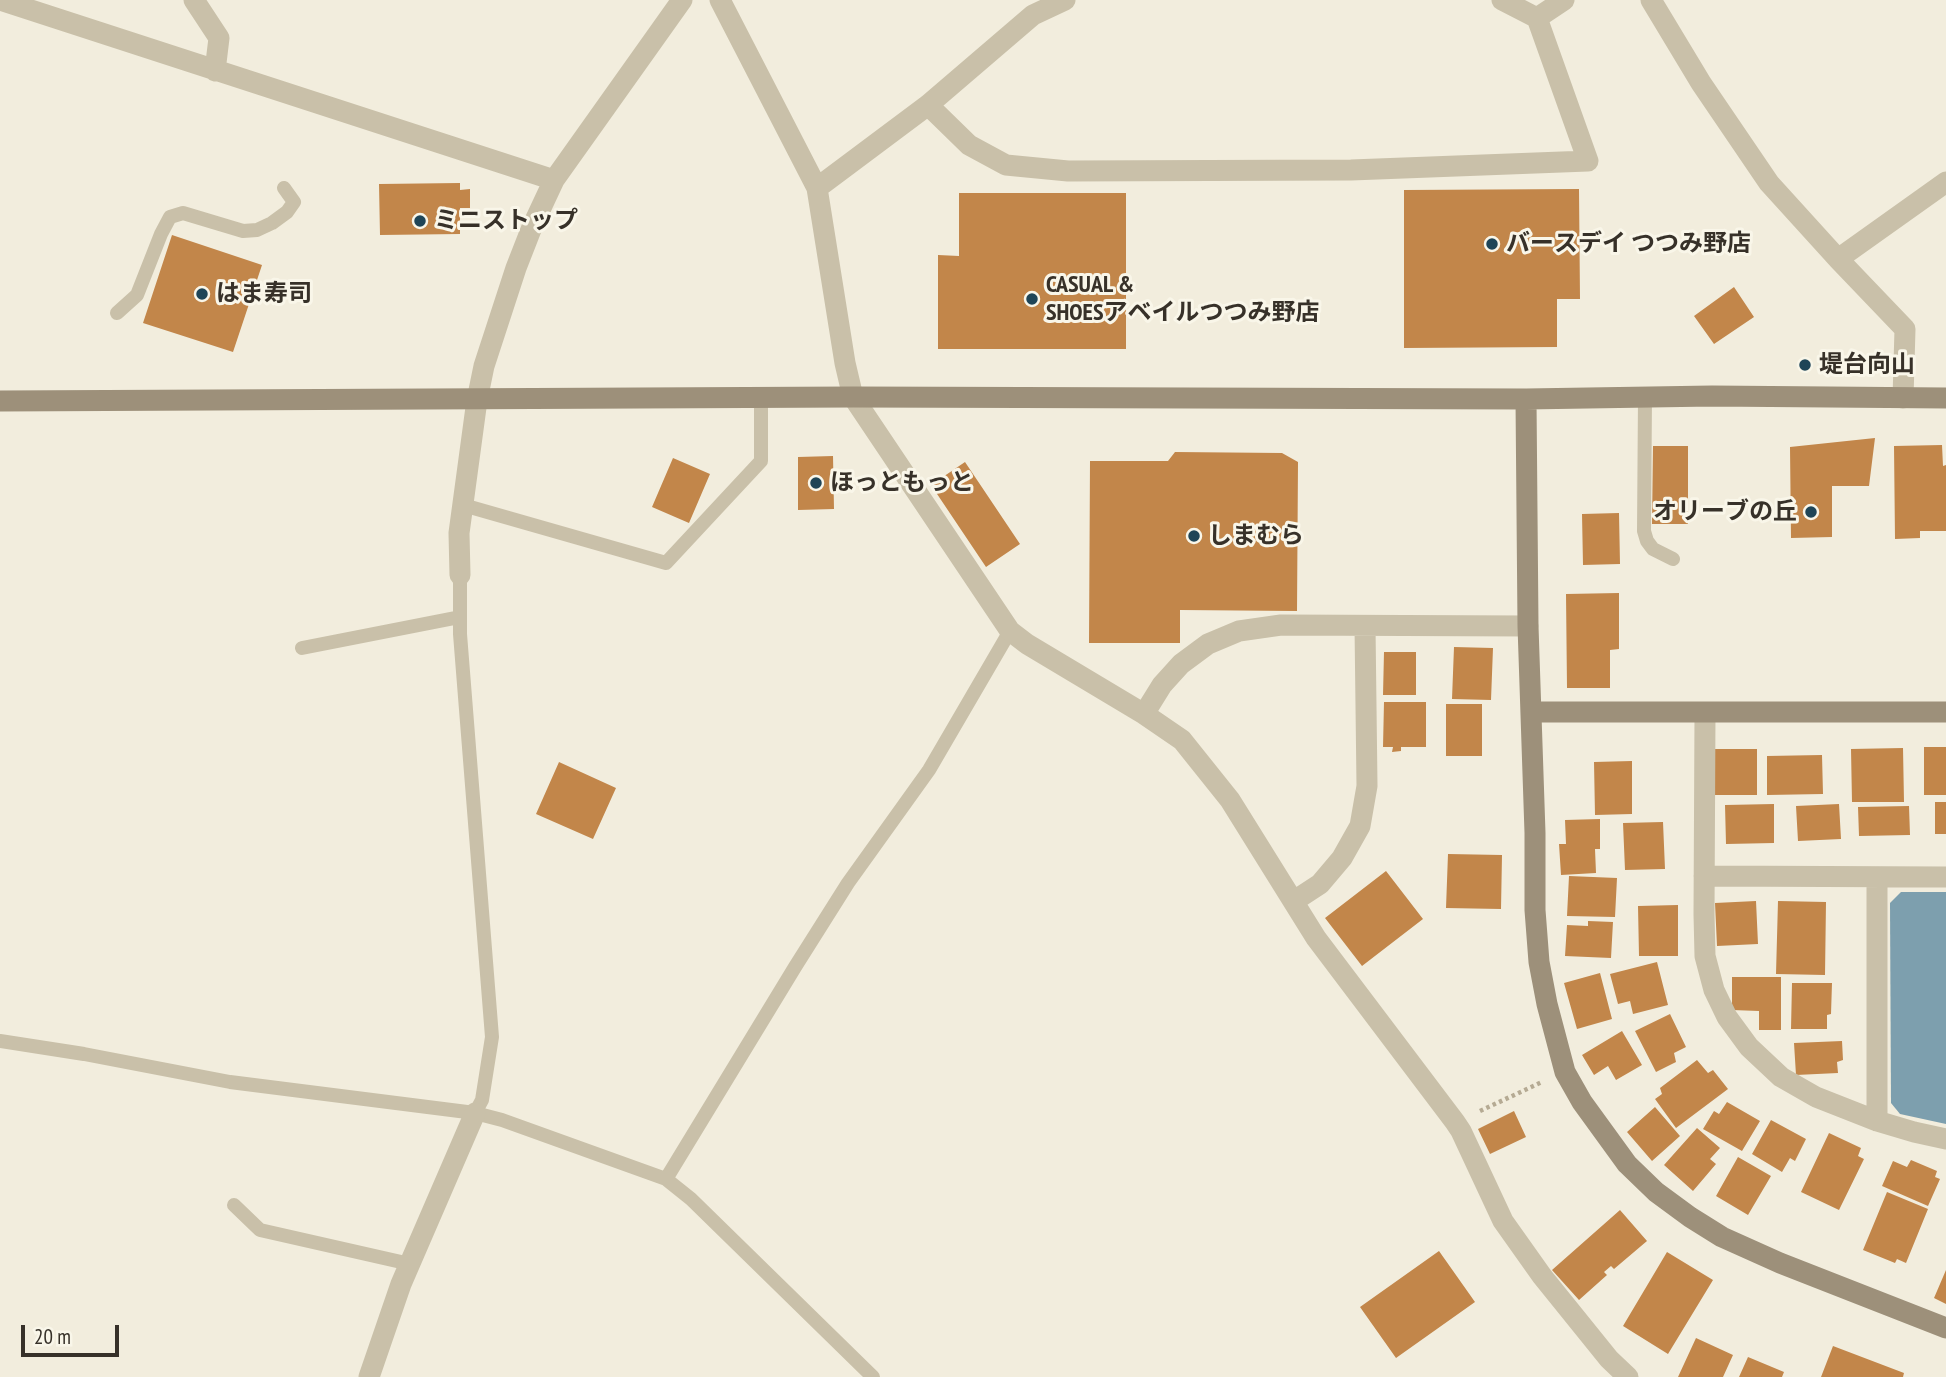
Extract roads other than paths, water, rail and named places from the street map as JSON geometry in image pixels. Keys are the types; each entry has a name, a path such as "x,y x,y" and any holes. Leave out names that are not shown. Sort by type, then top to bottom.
{"street":[{"path":"0,0 554,180"},
{"path":"194,0 219,38 215,71"},
{"path":"460,575 459,533 477,400 484,366 516,268 554,180 682,0"},
{"path":"720,0 817,188 845,363 853,397 1010,631 1027,645 1144,714 1182,740 1230,800 1316,938 1461,1131 1503,1221 1542,1276 1609,1359 1628,1377"},
{"path":"817,188 928,105 1033,15 1065,0"},
{"path":"928,105 969,145 1006,164 1068,171 1351,170 1588,161 1537,18 1503,0"},
{"path":"1537,18 1564,0"},
{"path":"1651,0 1700,83 1769,183 1905,329 1903,398"},
{"path":"1838,259 1946,182"},
{"path":"0,401 853,397 1946,398"},
{"path":"1526,399 1535,910 1539,962 1565,1072 1582,1102 1627,1164 1656,1192 1689,1217 1722,1237 1780,1263 1946,1328"},
{"path":"1144,714 1162,685 1181,664 1208,645 1238,631 1281,625 1528,626"},
{"path":"1294,901 1320,884 1342,858 1360,825 1367,786 1365,626"},
{"path":"1532,712 1946,712"},
{"path":"1705,714 1705,956 1714,990 1727,1017 1749,1047 1781,1077 1816,1097 1877,1121 1946,1139"},
{"path":"1704,876 1946,877"},
{"path":"1877,877 1877,1121"},
{"path":"369,1377 382,1335 410,1264 475,1114"}],"lane":[{"path":"117,313 137,295 170,217 183,213 243,231 257,230 287,212 294,201 284,188"},
{"path":"1645,397 1644,531 1653,549 1673,559"},
{"path":"463,505 666,563 761,461 761,398"},
{"path":"460,575 460,634 492,1037 482,1100 475,1114"},
{"path":"302,648 460,617"},
{"path":"666,1179 848,883 929,770 1010,631"},
{"path":"0,1041 230,1082 475,1114 502,1120 666,1179 691,1199 873,1377"},
{"path":"234,1205 260,1230 410,1264"}],"water":[{"path":"1901,892 1946,892 1946,1124 1900,1114 1891,1103 1890,903"}],"place":[{"name":"ミニストップ","path":"420,221"},
{"name":"バースデイ つつみ野店","path":"1492,244"},
{"name":"はま寿司","path":"202,294"},
{"name":"CASUAL & SHOESアベイルつつみ野店","path":"1032,299"},
{"name":"堤台向山","path":"1805,365"},
{"name":"ほっともっと","path":"816,483"},
{"name":"オリーブの丘","path":"1811,512"},
{"name":"しまむら","path":"1194,536"}]}
